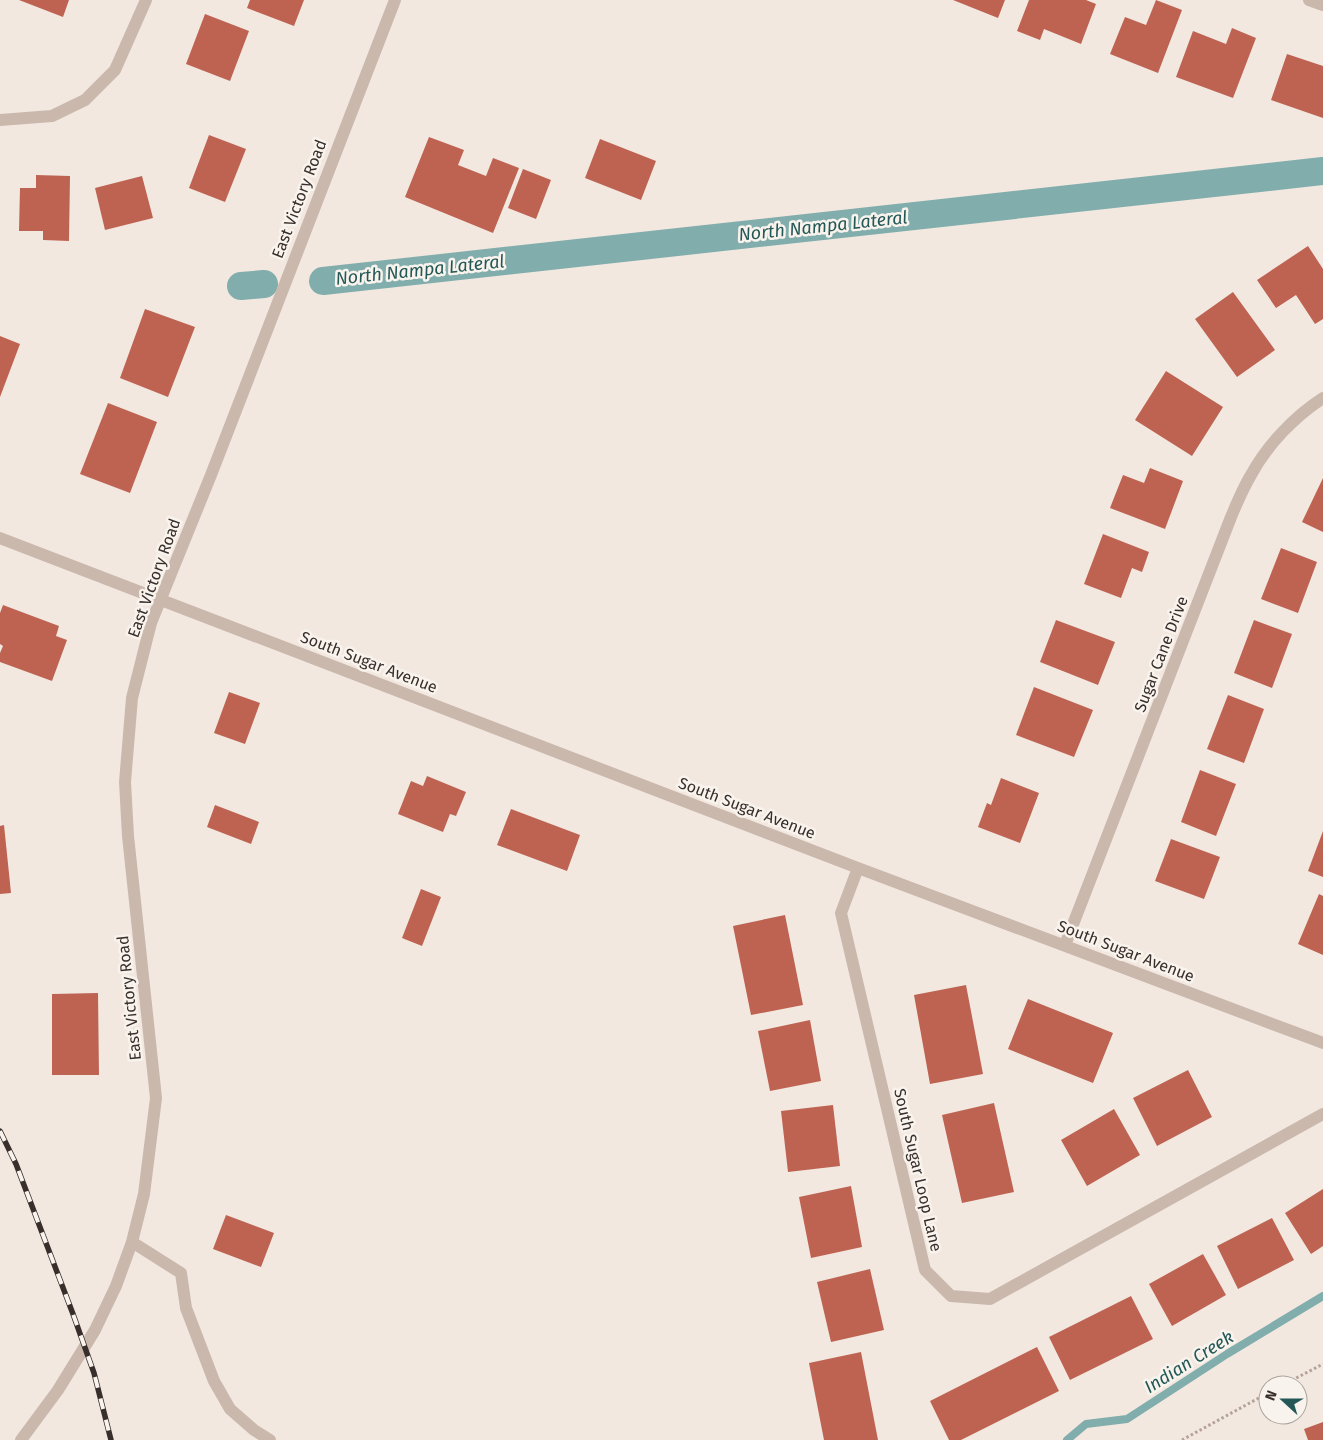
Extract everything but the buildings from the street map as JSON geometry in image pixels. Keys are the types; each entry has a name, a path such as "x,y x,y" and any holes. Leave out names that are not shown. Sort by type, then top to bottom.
{"street":[{"path":"0,120 52,116 85,100 115,70 146,0"},
{"name":"East Victory Road","path":"21,1440 58,1390 95,1330 116,1286 132,1242 144,1194 156,1098 128,836 125,782 132,698 151,623 395,0"},
{"path":"1309,0 1323,5"},
{"name":"Sugar Cane Drive","path":"1065,945 1231,518 1251,474 1278,436 1311,406 1323,398"},
{"name":"South Sugar Avenue","path":"0,538 858,868 1323,1043"},
{"name":"South Sugar Loop Lane","path":"858,868 841,913 925,1270 951,1296 990,1299 1323,1114"},
{"path":"132,1242 181,1273 186,1308 214,1381 230,1408 254,1430 270,1440"}],"path":[{"path":"1302,1375 1323,1364"},
{"path":"1182,1440 1258,1398"}],"waterway":[{"name":"North Nampa Lateral","path":"323,281 1323,171"},
{"name":"North Nampa Lateral","path":"241,286 264,284"},
{"name":"Indian Creek","path":"1067,1440 1086,1424 1127,1419 1227,1354 1323,1296"}],"railway":[{"path":"0,1131 16,1164 73,1314 94,1373 111,1440"}]}
